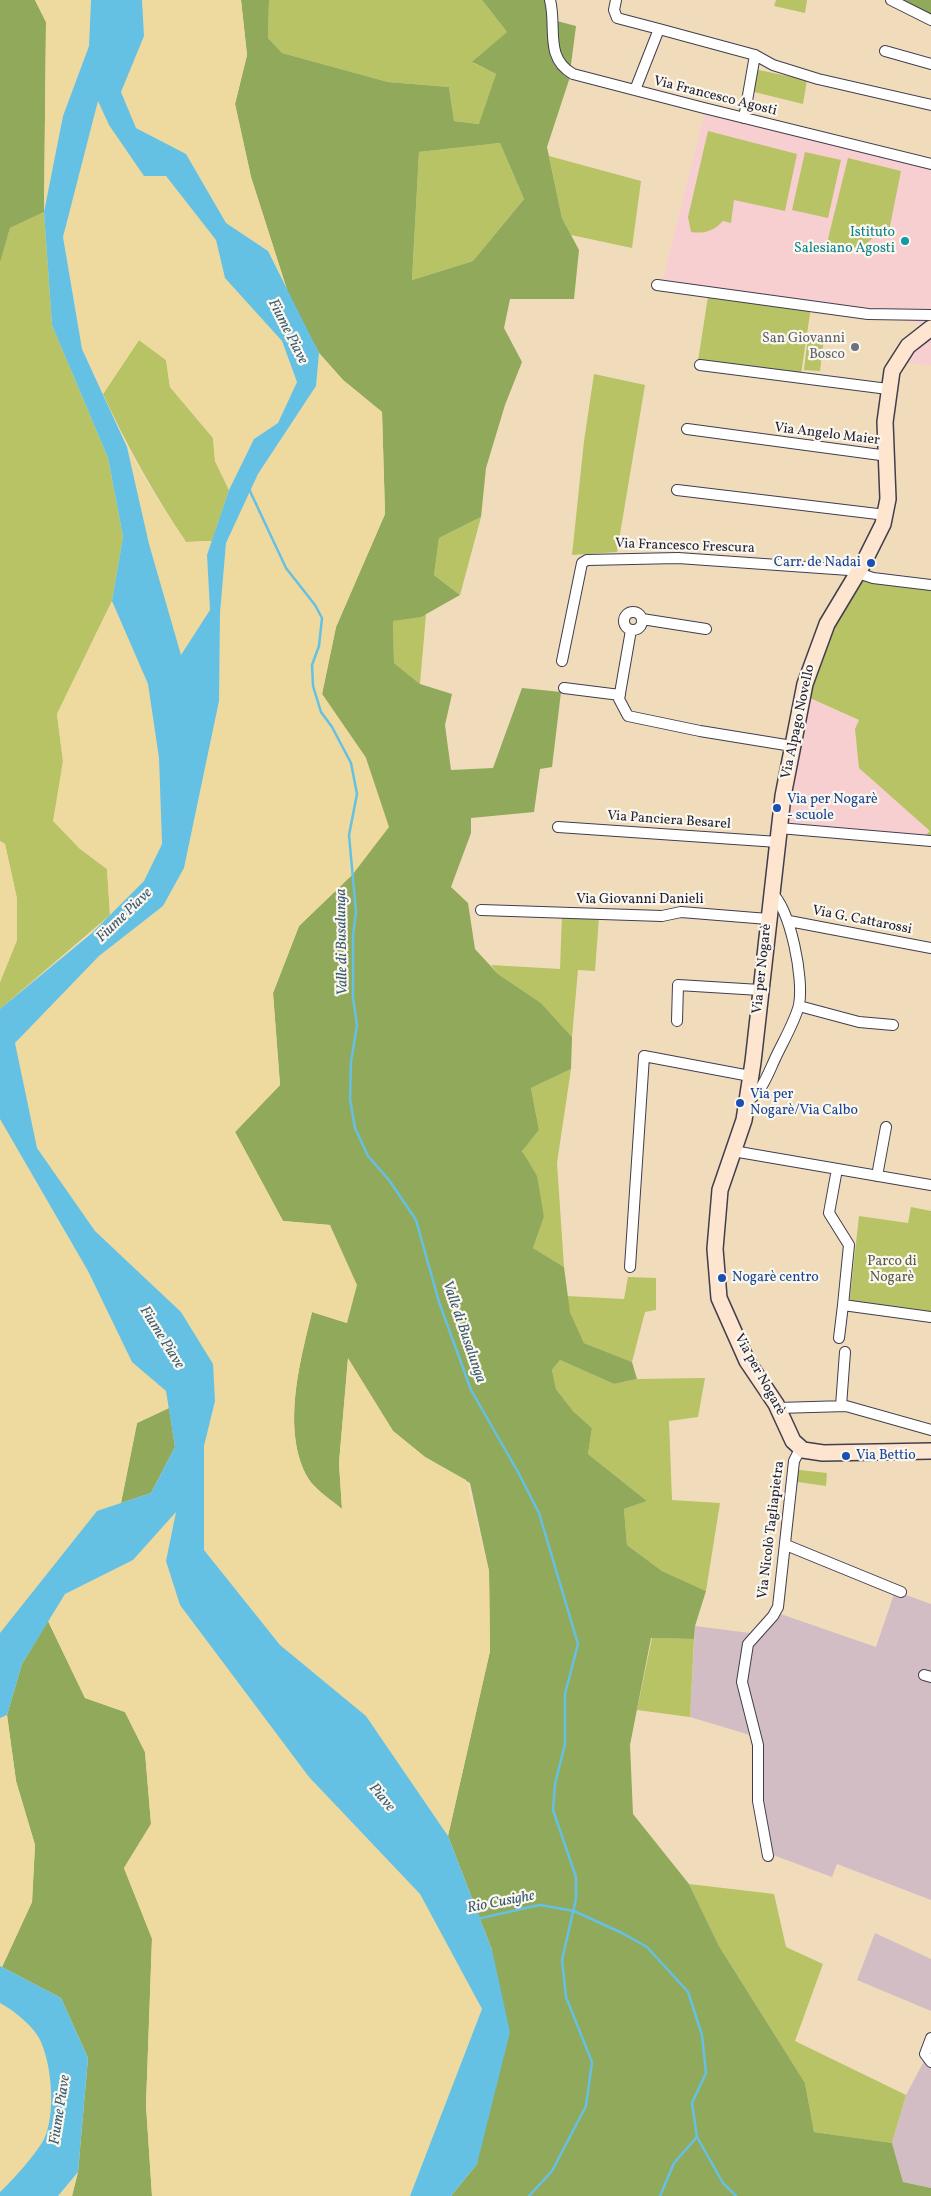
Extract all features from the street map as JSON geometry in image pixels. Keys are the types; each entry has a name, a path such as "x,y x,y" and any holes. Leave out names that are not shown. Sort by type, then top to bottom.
{"street":[{"name":"Via Francesco Agosti","path":"550,0 553,15 553,47 556,59 563,68 579,76 931,164"},
{"path":"616,0 614,10 618,18 756,55 773,65 818,79 931,105"},
{"path":"891,0 931,20"},
{"path":"635,90 659,29"},
{"path":"885,51 931,64"},
{"path":"744,118 756,55"},
{"path":"657,285 868,314 931,315"},
{"name":"Via Alpago Novello","path":"783,796 805,684 819,640 880,532 886,515 888,456 885,422 888,389 892,371 908,346 931,328"},
{"path":"700,364 888,389"},
{"name":"Via Angelo Maier","path":"687,428 888,456"},
{"path":"677,490 886,515"},
{"name":"Via Francesco Frescura","path":"562,661 582,564 587,560 678,558 858,572 873,578 931,584"},
{"path":"631,630 624,624 626,615 635,612 642,618 706,629"},
{"path":"631,630 640,627 642,618"},
{"path":"631,630 619,699 628,716 792,746"},
{"path":"564,688 620,695"},
{"name":"Via per Nogarè","path":"783,796 744,1120 720,1190 715,1249 718,1294 747,1361 778,1408 798,1447"},
{"name":"Via Panciera Besarel","path":"558,827 931,841"},
{"name":"Via per Nogarè","path":"746,1101 752,1099 768,1075 799,1006 800,982 789,921 778,898 772,892"},
{"name":"Via Giovanni Danieli","path":"481,910 662,916 681,912 768,919"},
{"name":"Via G. Cattarossi","path":"789,921 931,948"},
{"path":"677,1021 678,986 760,990"},
{"path":"799,1006 859,1022 893,1025"},
{"path":"630,1267 644,1056 750,1076"},
{"path":"877,1176 886,1127"},
{"path":"733,1151 931,1186"},
{"path":"837,1169 829,1213 849,1245 839,1338"},
{"path":"843,1305 931,1317"},
{"path":"841,1406 845,1352"},
{"path":"778,1408 841,1406 931,1430"},
{"path":"798,1447 823,1453 931,1451"},
{"name":"Via Nicolò Tagliapietra","path":"768,1856 758,1801 758,1745 742,1682 748,1644 773,1616 779,1602 794,1461 798,1447"},
{"path":"786,1546 901,1592"},
{"path":"931,2038 925,2054 931,2062"}],"shaded area":[{"path":"704,114 931,168 931,325 662,282"},
{"path":"931,332 931,365 899,363"},
{"path":"801,694 867,724 896,800 930,831 922,839 777,829"},
{"path":"895,1591 931,1604 931,1900 837,1864 832,1877 765,1852 756,1750 753,1736 690,1717 695,1626 750,1633 772,1611 876,1647"},
{"path":"875,1933 931,1959 931,2011 857,1980"},
{"path":"931,2048 931,2188 903,2182 892,2143 906,2095"}],"green space":[{"path":"0,0 35,0 46,22 44,212 10,228 0,263"},
{"path":"241,0 269,0 268,38 282,53 388,82 449,87 454,121 479,124 496,74 472,62 507,32 482,0 550,0 552,7 557,5 557,21 576,26 569,80 547,147 562,218 579,250 574,299 510,299 504,328 522,362 505,405 486,468 481,517 439,538 434,575 460,595 421,617 393,621 394,663 420,684 452,694 445,725 451,770 493,768 522,688 561,692 552,767 540,769 534,812 471,818 471,833 451,887 468,903 475,949 498,974 541,1003 572,1037 571,1069 531,1088 539,1130 522,1151 537,1176 544,1217 533,1248 564,1267 570,1312 584,1343 632,1362 637,1379 614,1384 560,1360 552,1370 556,1389 573,1411 592,1428 588,1454 647,1501 624,1509 627,1545 662,1571 706,1591 695,1626 694,1639 651,1638 630,1745 633,1814 689,1884 719,1946 805,2083 814,2132 892,2143 903,2182 931,2188 931,2196 451,2196 477,2164 492,1950 448,1836 490,1651 489,1571 470,1483 425,1457 393,1431 348,1359 339,1463 342,1509 319,1491 308,1478 300,1459 294,1418 298,1374 312,1312 347,1323 330,1225 283,1221 235,1132 280,1085 273,993 299,926 353,874 366,758 322,694 336,627 385,514 382,412 343,380 319,353 289,296 251,177 235,104 247,55","holes":["500,143 524,199 473,261 412,280 419,152"]},
{"path":"269,0 482,0 507,32 473,63 496,74 480,124 454,121 449,87 388,82 282,53 268,38"},
{"path":"776,0 807,0 805,13 774,6"},
{"path":"896,0 931,0 931,16"},
{"path":"754,69 807,80 803,104 750,91"},
{"path":"708,131 797,154 785,211 734,200 731,223 723,221 709,231 691,232 688,217"},
{"path":"500,143 524,199 473,261 412,280 419,152"},
{"path":"805,152 841,160 828,218 792,210"},
{"path":"549,156 641,181 632,248 571,235 562,218"},
{"path":"848,158 901,171 889,231 876,235 860,249 827,243"},
{"path":"44,212 52,325 108,458 123,537 112,601 57,714 63,761 54,821 79,848 107,869 110,915 0,1009 0,982 17,940 17,899 5,844 0,841 0,263 10,228"},
{"path":"709,290 811,307 801,374 698,361"},
{"path":"808,336 824,338 820,371 804,370"},
{"path":"139,340 166,360 170,387 213,438 215,461 229,490 212,541 186,542 142,469 103,394"},
{"path":"594,374 645,385 617,552 572,555 584,441"},
{"path":"481,517 460,595 434,575 439,538"},
{"path":"859,575 931,586 931,841 922,839 930,831 859,768 855,729 859,720 801,694 819,647"},
{"path":"426,614 420,684 394,663 393,621"},
{"path":"562,915 599,917 595,971 578,970 572,1037 541,1003 498,974 491,965 560,969"},
{"path":"571,1069 557,1163 564,1267 533,1248 544,1217 522,1150 539,1130 531,1088"},
{"name":"Parco di Nogarè","path":"911,1207 931,1211 931,1317 849,1306 859,1216 908,1223"},
{"path":"628,1277 656,1278 656,1310 645,1312 632,1362 584,1343 570,1312 567,1296 624,1299"},
{"path":"560,1360 614,1384 637,1379 705,1378 698,1417 669,1421 672,1500 720,1503 706,1591 662,1571 627,1545 624,1509 647,1501 588,1454 592,1428 573,1411 556,1389 552,1370"},
{"path":"169,1408 175,1447 151,1493 121,1503 137,1423"},
{"path":"791,1469 827,1473 826,1486 791,1481"},
{"path":"48,1621 85,1698 125,1712 145,1752 151,1824 124,1868 152,1938 146,2105 152,2196 72,2196 78,2172 88,2058 61,1998 2,1967 32,1902 35,1845 16,1781 7,1715 22,1664"},
{"path":"652,1638 694,1639 690,1717 637,1710"},
{"path":"689,1884 774,1894 786,1947 823,1964 795,2041 906,2095 892,2143 814,2132 805,2083 719,1946"}],"sand":[{"path":"35,0 91,0 89,46 63,116 44,212 46,22"},
{"path":"142,0 241,0 247,55 235,104 251,177 289,296 268,251 226,223 186,154 136,128 121,92 144,36"},
{"path":"98,100 109,125 166,176 216,240 225,278 282,341 297,382 278,423 254,439 229,490 215,461 213,438 170,387 166,360 139,340 103,394 82,349 63,237"},
{"path":"319,353 343,380 382,412 385,514 336,627 322,694 366,758 389,827 353,874 299,926 273,993 280,1085 235,1132 283,1221 330,1225 357,1285 347,1323 312,1312 298,1374 294,1418 300,1459 308,1478 342,1509 339,1463 348,1358 393,1431 425,1457 466,1480 489,1571 490,1651 448,1836 366,1716 280,1645 204,1550 204,1446 215,1401 181,1312 95,1231 37,1148 15,1043 99,956 163,906 184,868 219,701 220,613 226,543 258,474 316,387"},
{"path":"127,447 152,491 186,542 212,541 207,555 210,610 181,656 149,544"},
{"path":"112,601 148,684 159,758 162,844 144,881 110,915 107,869 79,848 53,821 63,761 57,714"},
{"path":"0,841 5,844 17,899 17,940 0,982"},
{"path":"0,1119 88,1271 132,1362 166,1391 169,1408 137,1423 121,1503 97,1511 0,1633"},
{"path":"176,1511 166,1561 309,1777 420,1894 482,2009 410,2196 152,2196 146,2105 152,1939 124,1868 151,1824 145,1752 125,1712 85,1698 48,1621 65,1594 133,1560"},
{"path":"7,1715 16,1781 35,1845 32,1902 2,1967 0,1966 0,1718"},
{"path":"0,2003 22,2018 39,2038 47,2061 51,2103 48,2129 41,2145 24,2167 0,2192"},
{"path":"78,2172 72,2196 58,2196"}],"water":[{"path":"91,0 142,0 144,36 121,92 136,128 186,154 226,223 268,251 319,353 316,386 258,474 226,543 220,613 219,701 184,868 163,906 99,956 15,1043 37,1148 95,1231 181,1312 213,1364 215,1401 204,1446 204,1550 280,1645 366,1716 448,1836 492,1950 510,2032 477,2164 451,2196 410,2196 482,2009 420,1894 309,1777 180,1605 166,1561 176,1512 133,1560 65,1594 22,1664 7,1715 0,1718 0,1633 97,1511 151,1493 175,1447 166,1391 132,1362 88,1271 0,1119 0,1009 92,933 144,881 162,844 159,758 148,684 112,601 123,537 108,458 52,325 44,212 63,116 89,46","holes":["98,101 109,125 144,176 166,176 216,240 225,278 282,341 297,382 278,423 254,439 229,490 207,555 210,610 181,655 149,544 127,447 82,349 63,237"]},
{"name":"Fiume Piave","path":"0,1966 61,1998 88,2058 78,2172 58,2196 0,2196 0,2192 30,2159 44,2139 50,2116 51,2088 47,2061 39,2038 22,2018 0,2003"}],"waterway":[{"name":"Valle di Busalunga","path":"249,489 286,568 315,605 322,618 319,646 312,665 313,686 321,712 332,727 351,763 357,794 349,835 356,912 353,936 353,998 357,1025 351,1062 350,1099 355,1128 368,1156 389,1180 416,1220 439,1302 471,1390 539,1513 578,1644 565,1694 565,1744 555,1784 553,1810 576,1877 576,1899 562,1960 566,1997 592,2062 586,2106 552,2171 529,2196"},
{"name":"Rio Cusighe","path":"477,1919 539,1905 552,1907 574,1911 647,1947 688,1992 702,2035 706,2073 692,2103 697,2137 723,2183 736,2196"},
{"path":"660,2196 674,2163 697,2137"}],"place":[{"name":"Istituto Salesiano Agosti","path":"905,241"},
{"name":"San Giovanni Bosco","path":"855,347"},
{"name":"Carr. de Nadai","path":"871,563"},
{"name":"Via per Nogarè - scuole","path":"777,808"},
{"name":"Via per Nogarè/Via Calbo","path":"740,1103"},
{"name":"Nogarè centro","path":"722,1278"},
{"name":"Via Bettio","path":"846,1456"}],"water label":[{"name":"Piave","path":"381,1798"}]}
